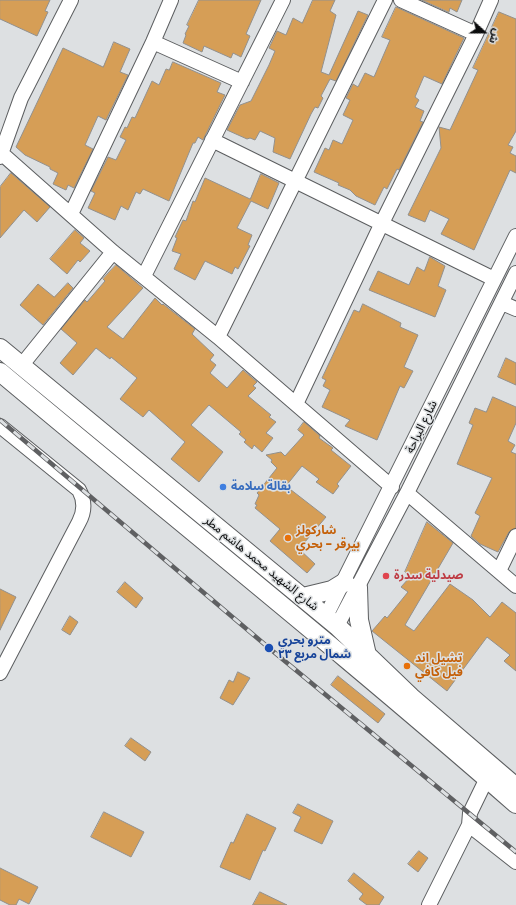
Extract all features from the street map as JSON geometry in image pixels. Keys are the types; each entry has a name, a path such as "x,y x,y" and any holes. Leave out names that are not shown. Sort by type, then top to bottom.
{"main road":[{"name":"شارع الشهيد محمد هاشم مطر","path":"0,348 332,621 411,697 516,787"},
{"name":"شارع الشهيد محمد هاشم مطر","path":"0,372 183,526 283,606 516,804"},
{"path":"303,597 351,584 368,655"}],"street":[{"path":"71,0 21,98 1,154 113,252 218,337 392,487"},
{"path":"71,214 153,42 170,0"},
{"path":"144,276 283,0"},
{"path":"218,337 294,180 385,0"},
{"path":"400,0 476,34"},
{"path":"296,404 381,225 476,34 491,0"},
{"path":"153,42 242,82"},
{"path":"212,140 381,225 494,279"},
{"name":"شارع البراحة","path":"332,621 351,584 392,487 516,236"},
{"path":"21,366 113,252"},
{"name":"شارع البراحة","path":"351,584 407,493 516,274"},
{"path":"502,303 516,309"},
{"path":"0,426 79,490 82,496 84,509 79,522 0,673"},
{"path":"407,493 516,586"},
{"path":"499,571 516,536"},
{"path":"429,905 469,825 470,813 487,778"},
{"path":"469,825 516,862"}],"building":[{"path":"0,0 50,0 45,11 48,12 37,36 0,19"},
{"path":"199,0 261,0 246,34 250,36 241,57 233,53 231,58 204,46 202,52 183,43 189,26 187,25"},
{"path":"313,0 335,0 330,11 336,15 321,72 329,75 358,11 368,15 336,81 330,79 321,96 323,98 318,108 315,107 311,114 290,159 273,152 275,138 260,131 255,140 250,138 247,139 227,130 240,105 251,101 275,51 269,48 277,31 286,35 293,18 302,23"},
{"path":"422,0 462,0 457,12 450,8 449,12"},
{"path":"396,7 464,38 442,84 424,76 415,97 419,100 415,107 424,111 420,121 423,122 399,170 397,169 387,189 384,187 375,205 356,196 350,190 338,185 339,183 314,172 325,148 329,150 333,140 342,144 353,120 343,115 350,100 346,98 353,84 358,87 365,73 374,77 390,40 382,37"},
{"path":"499,12 516,19 516,131 508,145 513,147 510,153 516,156 516,173 510,170 474,250 441,234 449,219 430,210 425,222 408,215 441,148 439,127 450,130 478,70 473,68"},
{"path":"114,42 130,49 120,72 128,75 106,120 98,116 85,145 93,149 74,188 68,185 66,190 53,184 58,173 50,169 50,167 25,155 16,147 63,48 103,67"},
{"path":"173,62 221,83 217,92 225,95 203,140 198,137 195,143 193,143 169,201 143,189 140,194 136,192 128,210 121,206 115,220 88,208 95,193 91,191 108,157 116,160 126,140 120,137 125,127 127,128 132,117 135,118 152,81 159,85 166,69 169,70"},
{"path":"11,173 50,207 37,222 24,210 0,238 0,187"},
{"path":"261,174 279,183 268,209 251,201 237,228 252,235 248,245 250,246 238,269 235,267 232,274 205,261 195,280 174,269 181,254 172,251 177,238 175,237 183,220 186,221 193,201 195,202 205,178 250,199"},
{"path":"75,230 84,238 80,243 90,251 80,262 78,260 67,274 50,259"},
{"path":"430,257 445,266 438,286 446,290 435,317 369,290 378,271 409,285 417,267 424,271"},
{"path":"116,265 143,288 107,327 123,339 155,298 162,305 163,304 195,329 192,334 214,355 210,360 216,365 210,373 227,388 243,370 257,382 253,386 256,388 248,396 271,415 269,417 276,422 266,433 273,438 262,452 254,445 252,449 244,442 246,440 239,434 241,432 209,405 191,425 223,452 199,482 171,459 185,442 149,410 143,417 120,399 137,378 111,357 110,359 96,348 73,375 60,363 77,343 61,329 85,300 87,302 105,281 103,279"},
{"path":"68,283 73,288 43,325 20,305 38,284 54,297"},
{"path":"363,304 401,323 400,327 418,335 404,367 413,371 404,388 400,386 377,440 345,426 350,420 322,407 330,390 323,386 326,380 322,378 354,310 359,312"},
{"path":"506,358 516,363 516,385 498,377"},
{"path":"493,397 516,407 516,423 508,441 515,445 511,452 516,454 516,528 509,532 498,552 480,544 471,536 480,516 475,513 492,478 457,464 473,425 469,423 475,408 486,412"},
{"path":"304,422 320,436 319,438 333,448 331,450 351,466 337,484 339,486 333,494 316,482 319,479 302,466 286,486 326,517 299,549 315,564 307,573 270,541 280,529 255,508 259,495 257,493 277,468 271,462 272,460 266,455 281,452 285,456 304,435 298,430"},
{"path":"427,522 453,543 405,625 414,631 450,584 473,600 490,617 502,602 516,613 516,671 504,661 510,655 487,637 447,691 372,631 385,616 387,618 408,592 401,587 410,577 405,572"},
{"path":"125,582 143,598 136,608 117,592"},
{"path":"0,589 16,597 0,630"},
{"path":"70,616 78,622 70,635 62,630"},
{"path":"238,672 250,678 233,705 220,698 229,680 233,682"},
{"path":"338,676 385,714 378,723 331,685"},
{"path":"131,738 151,752 145,761 125,746"},
{"path":"298,804 333,821 322,844 294,831 301,817 293,813"},
{"path":"104,812 144,832 131,857 91,837"},
{"path":"247,814 276,828 265,851 263,850 250,880 220,867 231,842 233,843"},
{"path":"419,851 428,858 418,872 408,864"},
{"path":"0,868 38,887 29,904 19,899 16,905 10,905 0,900"},
{"path":"354,873 384,897 379,905 367,905 359,899 363,894 348,881"},
{"path":"260,892 287,905 253,905"}],"railway":[{"path":"0,420 269,648 516,852"}],"place":[{"name":"بقالة سلامة","path":"223,487"},
{"name":"شاركولز بيرقر - بحري","path":"288,538"},
{"name":"صيدلية سدرة","path":"386,576"},
{"name":"مترو بحري شمال مربع ٢٣","path":"269,648"},
{"name":"تشيل اند فيل كافي","path":"407,666"}]}
